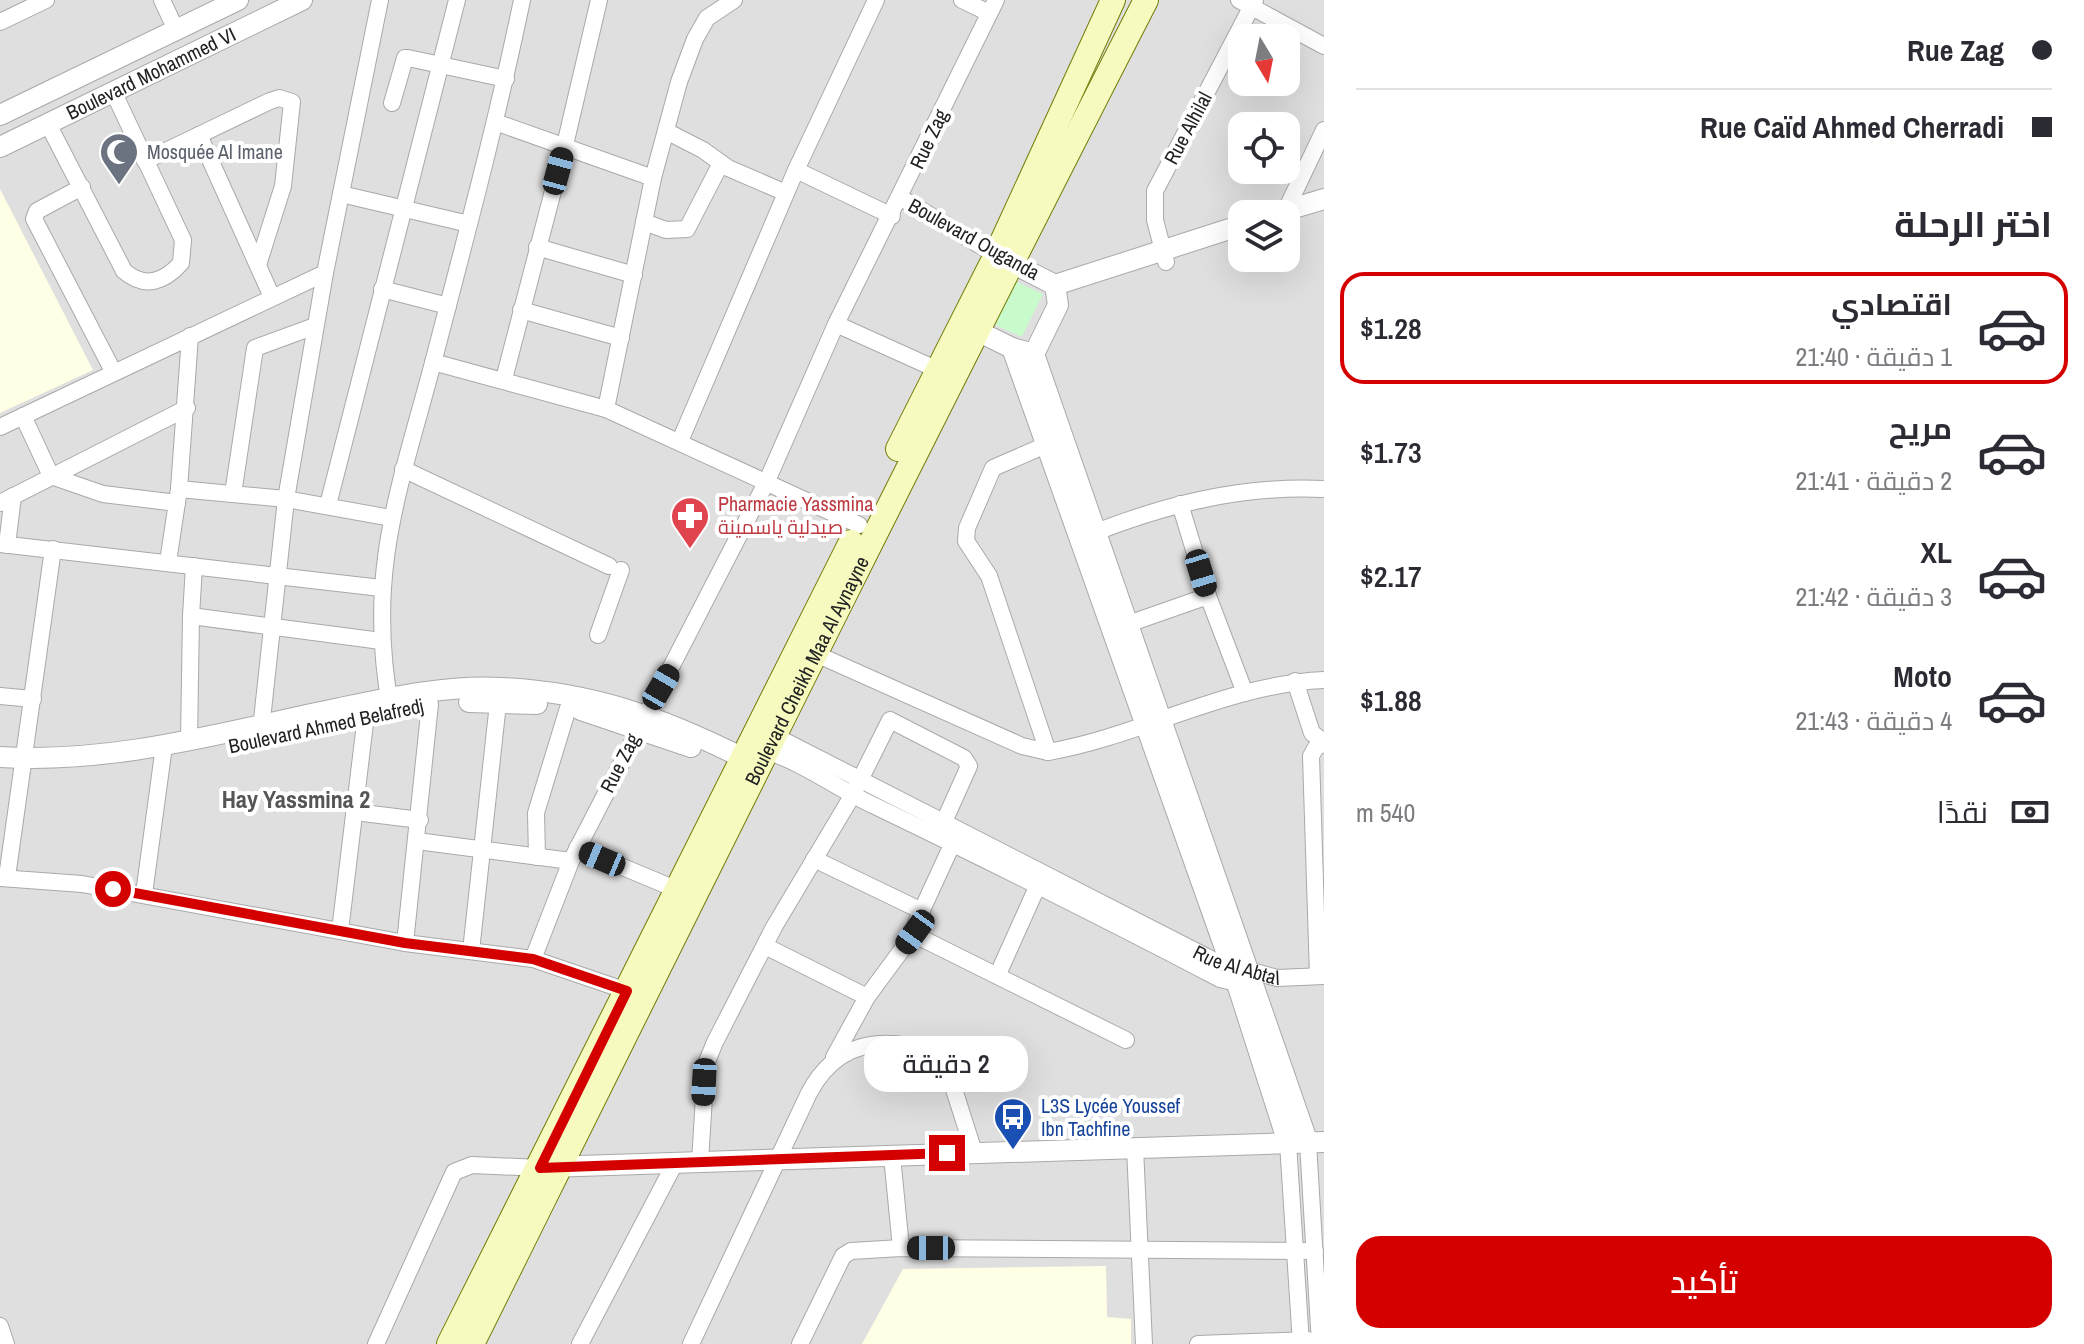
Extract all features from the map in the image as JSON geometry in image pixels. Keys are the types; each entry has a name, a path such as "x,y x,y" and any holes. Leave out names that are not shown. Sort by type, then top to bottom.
{"main road":[{"name":"Boulevard Cheikh Maa Al Aynayne","path":"1003,259 1146,0"},
{"name":"Boulevard Cheikh Maa Al Aynayne","path":"472,1344 627,991 750,753 816,654 1003,259 1112,1"},
{"name":"Boulevard Cheikh Maa Al Aynayne","path":"449,1344 551,1167 859,525 938,370 970,327"}],"street":[{"path":"162,0 176,30"},
{"name":"Boulevard Mohammed VI","path":"0,115 238,0"},
{"name":"Boulevard Mohammed VI","path":"0,147 302,0"},
{"path":"261,731 275,576 286,499 315,326 380,0"},
{"path":"328,505 457,0"},
{"path":"390,704 381,641 381,588 391,518 506,79 522,0"},
{"path":"504,379 599,0"},
{"path":"680,441 796,170 876,0"},
{"path":"962,0 992,7"},
{"path":"0,22 39,1"},
{"path":"606,409 653,178 666,131 695,39 707,18 726,2"},
{"path":"1249,2 1324,46"},
{"name":"Rue Alhilal","path":"1164,257 1155,220 1155,191 1249,2"},
{"name":"Rue Zag","path":"533,959 574,855 642,720 691,634 767,481 836,324 901,198 992,7"},
{"path":"392,103 405,58 506,79"},
{"path":"48,124 124,271 144,282 159,281 181,263 183,240 113,91"},
{"path":"145,161 279,98 292,102 283,186 258,265"},
{"path":"495,122 653,178"},
{"path":"1290,200 1324,130"},
{"path":"666,131 721,163 786,193"},
{"path":"199,135 272,297"},
{"path":"644,222 666,230 687,229 721,163"},
{"path":"796,170 892,216"},
{"path":"82,187 37,211 34,219 113,371"},
{"path":"341,194 469,224"},
{"name":"Boulevard Ouganda","path":"901,198 1053,287 1228,241"},
{"path":"1300,209 1324,199"},
{"path":"1300,214 1324,212"},
{"name":"Boulevard Ouganda","path":"1164,257 1228,231"},
{"path":"537,247 634,275"},
{"path":"0,427 325,273"},
{"path":"1053,287 1058,305 1034,354 1055,441"},
{"path":"382,289 448,306"},
{"path":"521,310 621,338"},
{"path":"836,324 938,370"},
{"path":"233,494 255,348 315,326"},
{"path":"970,327 1012,348 1034,354"},
{"path":"168,562 187,408 190,336"},
{"path":"1012,348 1055,441 1244,977 1307,1143 1320,1342 1198,1344"},
{"path":"433,362 606,409 859,525"},
{"path":"187,408 6,499 4,545 381,588"},
{"path":"23,416 51,476 103,494 233,494 328,505 391,518"},
{"path":"1048,752 989,576 966,541 967,528 993,468 1055,441"},
{"path":"403,469 615,568 598,635"},
{"path":"1089,535 1180,504 1245,491 1324,489"},
{"path":"1180,504 1208,596 1245,693"},
{"path":"1089,535 1128,624 1153,721"},
{"path":"53,549 25,764 3,878 144,894 405,943 533,959 627,991"},
{"path":"189,741 194,566"},
{"path":"1128,624 1208,596"},
{"path":"191,616 381,641"},
{"path":"816,654 1022,746 1048,752 1245,693 1295,681 1324,680"},
{"path":"1295,681 1312,733 1324,743 1316,747 1311,756 1320,817 1321,976"},
{"path":"700,1162 706,1064 765,946 856,789 902,693"},
{"path":"471,951 499,695"},
{"name":"Boulevard Ahmed Belafredj","path":"163,753 189,741 366,715 390,704 430,704 499,695 642,720"},
{"name":"Boulevard Ahmed Belafredj","path":"0,767 128,752 163,753 390,704 499,695 601,702 702,750 750,753"},
{"path":"0,696 33,699"},
{"path":"405,943 430,704"},
{"path":"537,857 536,813 568,708"},
{"path":"340,931 366,715"},
{"path":"691,1344 809,1093 833,1059 867,997 915,932 952,833 969,766 964,758 890,720"},
{"path":"144,894 163,753"},
{"name":"Rue Al Abtal","path":"750,753 785,757 856,789 1244,977 1321,976"},
{"name":"Boulevard Ahmed Belafredj","path":"0,757 25,764"},
{"path":"355,812 420,820"},
{"path":"417,841 537,857 574,855 678,890"},
{"path":"814,859 922,911"},
{"path":"998,974 1041,878"},
{"path":"915,932 923,939 1126,1040"},
{"path":"765,946 867,997"},
{"path":"833,1059 849,1050 882,1044 931,1052 951,1080 974,1152"},
{"path":"376,1344 454,1172 472,1165 551,1167 1307,1143"},
{"path":"1301,1342 1294,1252 1307,1143"},
{"path":"1135,1148 1144,1344"},
{"path":"892,1156 901,1248"},
{"path":"580,1344 675,1163"},
{"path":"800,1344 847,1253 901,1248 1315,1251"},
{"path":"0,1326 6,1344"}],"shaded area":[{"path":"0,0 1324,0 1324,1344 0,1344"},
{"path":"0,189 93,370 0,413"},
{"path":"1106,1266 1107,1317 1131,1319 1131,1344 862,1344 903,1269"}],"green space":[{"path":"1012,280 1043,294 1022,337 991,323"}],"place":[{"name":"Mosquée Al Imane","path":"119,186"},
{"name":"Pharmacie Yassmina صيدلية ياسمينة","path":"690,550"},
{"name":"L3S Lycée Youssef Ibn Tachfine","path":"1013,1151"}],"district":[{"name":"Hay Yassmina 2","path":"296,800"}],"route":[{"path":"113,889 405,943 533,959 627,991 540,1168 947,1153"}]}
